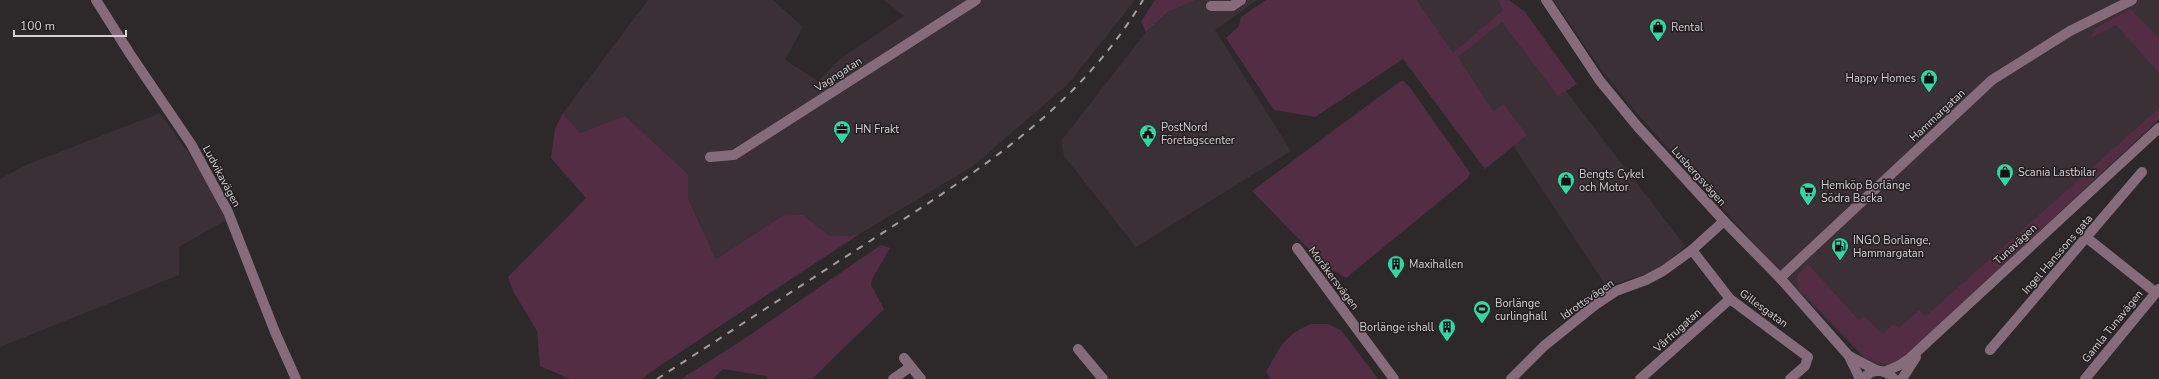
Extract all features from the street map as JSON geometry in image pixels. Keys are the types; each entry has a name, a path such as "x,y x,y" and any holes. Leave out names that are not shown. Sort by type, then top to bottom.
{"street":[{"name":"Vagngatan","path":"710,157 734,155 976,0"},
{"path":"1212,6 1232,6 1241,0"},
{"name":"Lusbergsvägen","path":"1546,0 1600,81 1638,128 1724,221 1780,278 1849,356 1862,379"},
{"name":"Hammargatan","path":"1780,278 1992,80 2070,31 2132,0"},
{"name":"Ludvikavägen","path":"100,1 130,54 191,144 228,212 275,332 296,379"},
{"name":"Tunavägen","path":"1862,379 1870,373 1900,366 1910,358 2159,128"},
{"name":"Tunavägen","path":"1902,379 1913,361 1929,344 2159,136"},
{"name":"Ingel Hanssons gata","path":"1990,350 2142,172"},
{"name":"Idrottsvägen","path":"1511,379 1544,346 1616,290 1646,280 1663,271 1692,250 1724,221"},
{"path":"2087,238 2157,291"},
{"name":"Moråkersvägen","path":"1297,248 1394,379"},
{"name":"Gillesgatan","path":"1692,250 1730,299 1808,357 1805,366 1790,379"},
{"name":"Gamla Tunavägen","path":"2085,379 2157,291"},
{"name":"Vårfrugatan","path":"1640,379 1730,299"},
{"path":"1078,349 1103,379"},
{"name":"Lusbergsvägen","path":"1849,356 1881,371 1894,379"},
{"path":"904,358 921,379"},
{"path":"893,379 910,367"}],"shaded area":[{"path":"648,0 773,0 803,27 785,60 818,81 840,59 904,16 884,0 1135,0 1067,85 973,166 858,235 830,236 803,215 785,214 716,259 688,198 688,174 625,117 580,133 563,113"},
{"path":"1155,0 1196,0 1168,12 1146,32 1141,22"},
{"path":"1196,0 1257,0 1215,30 1291,151 1136,247 1064,156 1061,141 1146,32 1168,12"},
{"path":"1266,0 1417,0 1453,53 1503,10 1498,0 1509,0 1525,12 1577,84 1558,96 1502,22 1458,57 1493,111 1504,104 1527,135 1485,169 1403,59 1315,117 1274,110 1226,38 1239,26 1241,17"},
{"path":"1417,0 1498,0 1503,9 1685,246 1657,271 1606,286"},
{"path":"1554,0 2159,0 2159,120 1901,363 1890,368 1880,367 1863,357 1789,282 1640,117 1602,71"},
{"path":"2130,9 2159,38 2159,73 2116,25 2090,38 2096,28"},
{"path":"1403,81 1409,86 1470,173 1467,179 1346,278 1324,265 1252,191 1399,82"},
{"path":"2159,108 2159,119 1901,360 1883,364 1865,357 1800,290 1796,281 1798,274 1808,264 1859,320 1864,316 1882,334 1894,324 1899,328 1919,310 1926,316"},
{"path":"160,113 201,171 226,220 179,247 179,275 0,347 0,179 26,165"},
{"path":"563,113 580,133 625,116 688,174 688,198 716,259 785,214 803,215 830,236 858,235 642,379 570,379 540,366 537,331 513,291 508,277 586,198 551,158 555,129"},
{"path":"881,245 890,248 872,279 871,285 884,309 812,379 768,379 766,376 723,369 713,379 681,379 741,341"},
{"path":"1311,324 1328,324 1341,330 1378,379 1271,379 1266,372 1279,349 1294,333"}],"railway":[{"path":"657,379 945,192 1020,138 1087,76 1116,40 1143,0"}],"place":[{"name":"Rental","path":"1658,42"},
{"name":"Happy Homes","path":"1929,93"},
{"name":"HN Frakt","path":"842,144"},
{"name":"PostNord Företagscenter","path":"1148,148"},
{"name":"Scania Lastbilar","path":"2005,187"},
{"name":"Bengts Cykel och Motor","path":"1566,195"},
{"name":"Hemköp Borlänge Södra Backa","path":"1808,206"},
{"name":"INGO Borlänge, Hammargatan","path":"1840,261"},
{"name":"Maxihallen","path":"1396,279"},
{"name":"Borlänge curlinghall","path":"1482,324"},
{"name":"Borlänge ishall","path":"1447,342"}]}
